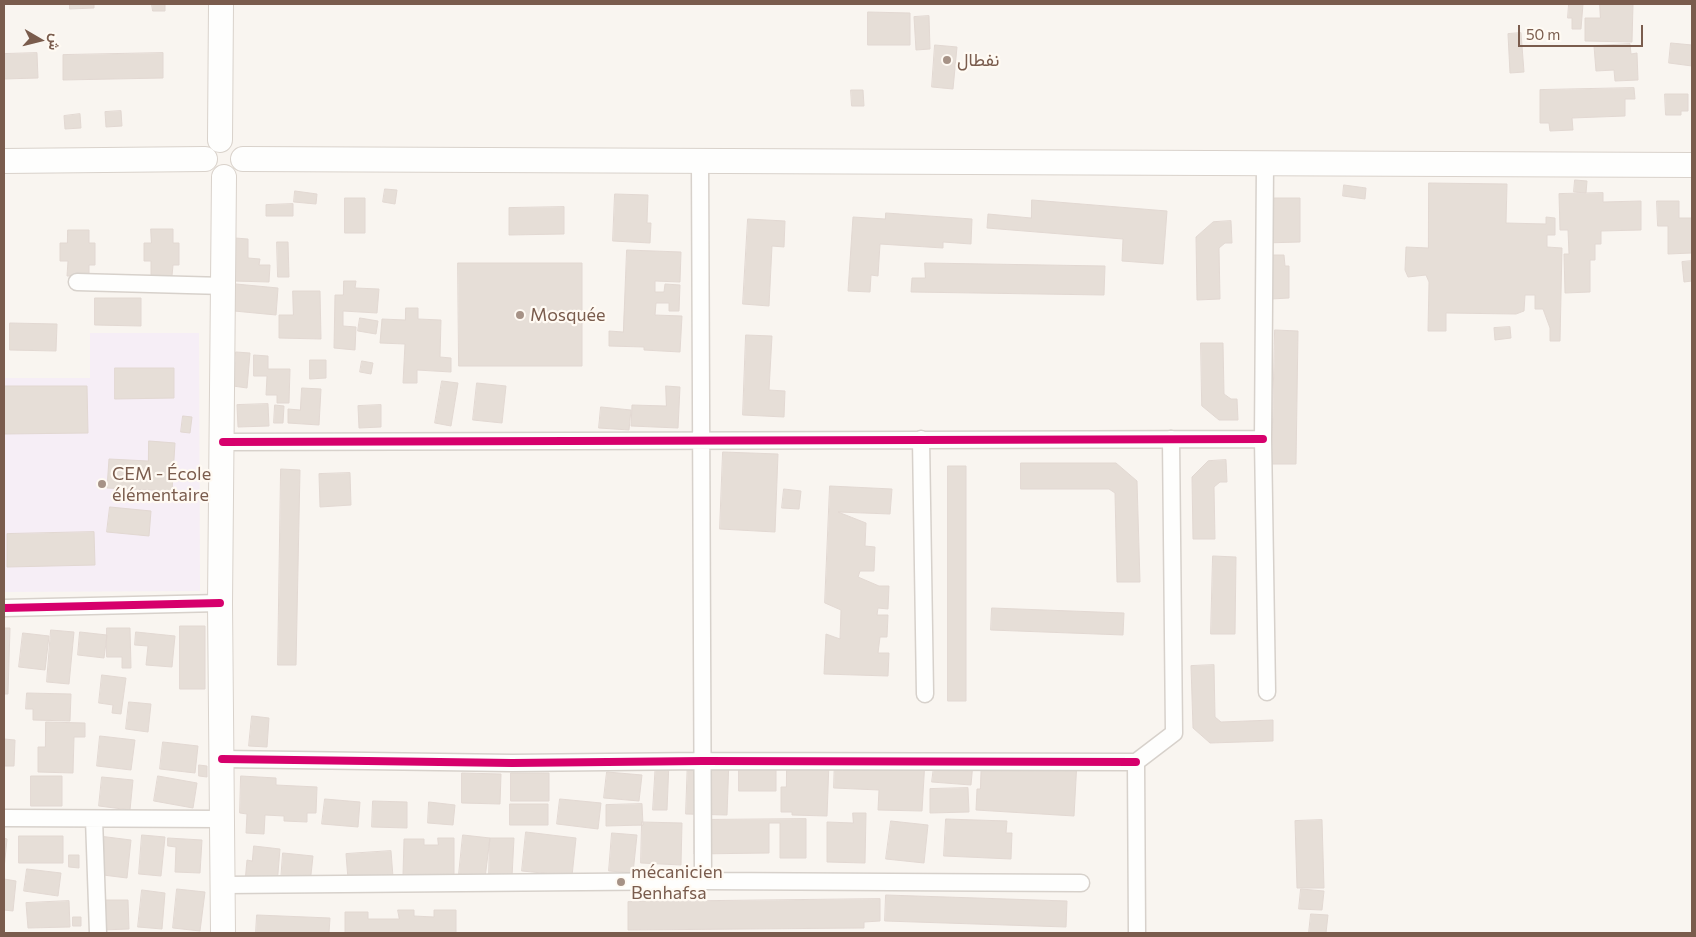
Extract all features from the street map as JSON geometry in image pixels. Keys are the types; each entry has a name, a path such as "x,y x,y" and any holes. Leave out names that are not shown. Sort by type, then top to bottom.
{"main road":[{"path":"220,140 221,4"},
{"path":"226,139 238,145 243,159 238,171 224,177 212,172 205,159 209,147 220,140 226,139"},
{"path":"4,161 205,159"},
{"path":"243,159 1692,165"},
{"path":"223,933 220,603 224,177"}],"street":[{"path":"700,161 703,881"},
{"path":"1265,164 1263,439 1267,692"},
{"path":"77,282 224,286"},
{"path":"921,439 925,694"},
{"path":"222,759 512,763 703,761 1136,762 1174,734 1170,439"},
{"path":"223,442 1263,439"},
{"path":"4,608 220,603"},
{"path":"1136,762 1137,933"},
{"path":"4,818 222,819"},
{"path":"94,819 98,933"},
{"path":"223,886 703,881 1081,883"}],"shaded area":[{"name":"CEM - École élémentaire","path":"90,333 199,333 200,591 4,592 4,378 90,378"}],"building":[{"path":"70,4 94,4 94,8 70,9"},
{"path":"152,4 165,4 165,11 153,11"},
{"path":"1569,4 1583,4 1581,29 1572,29 1572,18 1568,18"},
{"path":"1600,4 1633,4 1632,42 1585,41 1585,18 1600,18"},
{"path":"868,12 910,13 910,45 868,45"},
{"path":"929,16 930,49 916,50 914,17"},
{"path":"1521,33 1524,72 1510,73 1508,34"},
{"path":"1671,43 1692,45 1692,66 1669,63"},
{"path":"1630,44 1631,54 1637,53 1638,80 1615,81 1614,70 1596,71 1594,46"},
{"path":"935,45 957,47 953,89 932,87"},
{"path":"37,53 38,78 4,79 4,54"},
{"path":"163,53 163,78 63,80 63,55"},
{"path":"1634,88 1635,99 1625,99 1625,116 1572,118 1573,130 1550,131 1549,123 1540,123 1540,90"},
{"path":"851,90 863,90 864,106 852,106"},
{"path":"1665,94 1688,94 1688,111 1681,111 1681,115 1666,115"},
{"path":"121,111 122,126 106,127 105,112"},
{"path":"80,114 81,128 65,129 64,116"},
{"path":"1575,180 1587,181 1586,193 1574,192"},
{"path":"1429,183 1507,184 1506,223 1546,224 1546,217 1555,218 1555,235 1547,235 1547,247 1562,248 1560,341 1550,341 1550,328 1543,309 1535,309 1535,295 1525,295 1524,311 1516,314 1446,313 1446,331 1428,331 1429,282 1426,275 1408,277 1405,270 1406,247 1428,248"},
{"path":"1344,185 1366,188 1365,199 1343,196"},
{"path":"385,189 397,190 395,204 383,202"},
{"path":"295,191 317,194 316,204 294,202"},
{"path":"1603,193 1603,202 1641,201 1641,230 1601,231 1601,244 1595,244 1595,260 1590,260 1590,292 1565,293 1564,254 1569,254 1568,230 1560,230 1559,194"},
{"path":"615,194 648,195 647,223 651,223 650,243 613,241"},
{"path":"345,198 365,198 365,233 345,233"},
{"path":"1264,198 1300,198 1300,242 1264,243"},
{"path":"1032,200 1167,211 1163,264 1122,261 1123,239 987,228 988,214 1031,218"},
{"path":"1657,201 1679,201 1679,218 1692,218 1692,253 1668,254 1668,226 1658,226"},
{"path":"293,204 293,216 266,216 266,205"},
{"path":"564,207 564,234 509,235 509,208"},
{"path":"886,213 972,219 971,244 943,242 943,248 880,244 878,276 871,275 870,292 848,291 853,217 885,219"},
{"path":"748,219 785,221 784,247 772,246 769,306 743,304"},
{"path":"1231,221 1232,243 1225,243 1219,248 1220,299 1197,300 1196,237 1213,222"},
{"path":"151,229 173,229 173,243 179,243 179,265 173,265 172,276 151,276 151,261 144,261 144,243 151,243"},
{"path":"68,230 89,230 89,243 95,243 95,265 89,265 89,276 67,276 68,261 60,261 60,243 67,243"},
{"path":"235,238 248,239 248,258 260,259 259,265 270,265 269,282 233,281"},
{"path":"277,242 288,242 289,277 278,277"},
{"path":"627,250 681,252 680,282 655,281 655,292 664,292 665,284 680,285 679,311 669,311 669,303 656,303 655,315 682,316 680,352 644,350 644,347 609,346 609,331 623,332"},
{"path":"1270,255 1284,255 1285,266 1289,266 1289,298 1271,299"},
{"path":"1692,261 1692,281 1684,282 1682,262"},
{"name":"Mosquée","path":"458,263 582,263 582,366 459,366"},
{"path":"925,263 1105,266 1104,295 911,292 912,278 925,278"},
{"path":"344,281 356,281 355,288 379,289 377,313 343,311 343,326 356,327 355,350 334,348 335,295 343,295"},
{"path":"236,284 278,288 276,315 234,311"},
{"path":"293,291 320,291 321,339 279,338 279,315 293,315"},
{"path":"95,298 141,298 141,326 95,325"},
{"path":"406,308 418,308 418,319 441,320 440,357 451,358 451,372 417,370 417,383 403,383 405,344 380,343 382,319 405,320"},
{"path":"360,318 378,321 376,334 358,331"},
{"path":"10,323 57,324 56,351 10,350"},
{"path":"1510,327 1511,338 1495,340 1494,328"},
{"path":"1275,330 1298,331 1296,464 1272,464"},
{"path":"746,335 772,336 769,390 785,391 784,417 743,415"},
{"path":"1201,343 1223,343 1224,394 1231,399 1237,399 1238,420 1219,420 1202,406"},
{"path":"236,352 250,353 247,388 233,386"},
{"path":"254,355 268,356 268,369 290,369 289,403 277,403 277,395 266,395 267,376 254,376"},
{"path":"310,360 326,360 326,378 310,379"},
{"path":"362,361 373,363 371,374 360,372"},
{"path":"115,368 174,368 174,398 115,399"},
{"path":"442,381 458,383 451,426 435,423"},
{"path":"477,383 506,386 502,423 473,420"},
{"path":"4,386 87,386 88,433 4,434"},
{"path":"666,386 680,387 678,428 631,426 632,405 666,406"},
{"path":"302,388 321,389 319,425 288,423 288,409 300,410"},
{"path":"268,404 269,426 238,427 237,405"},
{"path":"275,405 284,406 283,423 274,423"},
{"path":"381,405 381,427 359,428 358,406"},
{"path":"601,407 631,410 629,430 599,428"},
{"path":"183,416 192,417 190,433 181,432"},
{"path":"149,441 175,443 172,491 107,488 109,459 148,461"},
{"path":"723,452 778,454 775,532 720,529"},
{"path":"1226,460 1227,482 1220,482 1214,487 1215,539 1193,539 1192,477 1208,461"},
{"path":"1021,463 1116,463 1137,481 1140,582 1117,582 1115,493 1109,489 1021,489"},
{"path":"948,466 966,466 966,701 948,701"},
{"path":"281,469 300,470 296,665 278,665"},
{"path":"350,473 351,505 320,507 319,474"},
{"path":"830,486 892,489 890,514 838,512 866,523 865,546 875,547 874,571 860,571 858,577 879,586 889,586 888,609 878,608 877,615 888,615 887,637 880,637 878,653 889,653 888,676 824,674 826,634 840,639 841,610 825,603"},
{"path":"784,489 801,491 799,509 782,508"},
{"path":"110,507 151,511 149,536 107,532"},
{"path":"94,532 95,565 7,567 7,534"},
{"path":"1213,556 1236,557 1235,634 1211,634"},
{"path":"992,608 1124,613 1123,635 991,630"},
{"path":"180,626 205,626 205,689 180,689"},
{"path":"4,628 10,628 8,694 4,694"},
{"path":"107,628 130,628 131,668 122,668 122,657 107,657"},
{"path":"51,630 74,632 69,684 47,682"},
{"path":"80,632 107,635 104,658 78,655"},
{"path":"136,632 175,636 172,667 146,665 148,646 135,645"},
{"path":"23,633 49,636 45,670 19,667"},
{"path":"1214,665 1215,717 1221,722 1273,720 1273,741 1210,743 1193,728 1191,666"},
{"path":"102,675 126,678 121,714 112,713 113,705 99,703"},
{"path":"27,693 71,694 70,721 33,720 33,709 26,709"},
{"path":"129,702 151,704 148,732 126,729"},
{"path":"252,716 269,718 267,747 249,746"},
{"path":"46,722 85,723 85,737 74,737 73,773 38,772 38,747 45,747"},
{"path":"100,736 135,740 131,770 97,766"},
{"path":"4,739 15,740 14,766 4,766"},
{"path":"163,742 198,746 195,773 160,769"},
{"path":"688,757 729,759 727,815 686,814"},
{"path":"835,757 925,760 922,811 878,810 879,790 834,788"},
{"path":"982,757 1077,761 1074,816 976,810 977,789 980,789"},
{"path":"739,759 776,759 776,791 739,791"},
{"path":"935,759 973,763 971,785 932,782"},
{"path":"656,761 669,762 667,810 653,810"},
{"path":"787,761 829,762 827,816 792,815 792,812 781,812 781,787 786,787"},
{"path":"199,765 207,766 207,777 199,776"},
{"path":"607,772 642,775 639,801 604,798"},
{"path":"462,773 501,774 500,804 462,803"},
{"path":"511,773 549,773 549,801 511,801"},
{"path":"31,776 62,776 62,806 31,806"},
{"path":"158,776 197,783 193,808 154,801"},
{"path":"241,776 276,778 276,785 317,787 316,813 307,813 307,822 284,821 284,816 265,815 264,834 246,833 247,814 240,813"},
{"path":"102,777 133,780 130,810 99,806"},
{"path":"968,788 969,812 930,813 930,789"},
{"path":"325,799 360,802 358,827 322,824"},
{"path":"560,799 601,803 598,829 557,824"},
{"path":"373,801 407,802 407,828 372,827"},
{"path":"429,802 455,805 453,825 428,823"},
{"path":"510,804 548,804 548,825 510,825"},
{"path":"642,804 643,825 606,826 606,805"},
{"path":"853,813 866,813 865,863 827,862 827,822 853,823"},
{"path":"806,819 806,858 780,858 780,823 769,823 769,853 694,854 694,820"},
{"path":"946,819 1007,821 1006,833 1012,833 1011,859 944,856"},
{"path":"1322,820 1324,888 1297,888 1295,821"},
{"path":"891,821 928,825 924,863 886,859"},
{"path":"642,822 682,823 681,865 641,863"},
{"path":"526,832 576,838 572,876 522,871"},
{"path":"612,833 637,835 633,873 609,871"},
{"path":"142,835 165,837 161,876 139,874"},
{"path":"463,835 490,838 485,878 459,874"},
{"path":"19,836 63,836 63,863 19,863"},
{"path":"99,836 131,840 127,878 95,874"},
{"path":"4,838 7,839 4,869"},
{"path":"168,838 202,840 200,873 175,872 176,847 168,846"},
{"path":"438,838 454,838 454,876 403,875 404,839 424,839 424,845 438,845"},
{"path":"490,838 514,838 512,877 489,877"},
{"path":"254,846 280,849 277,885 245,882 247,860 252,861"},
{"path":"391,851 393,877 348,879 346,854"},
{"path":"283,853 313,856 310,884 281,881"},
{"path":"69,855 79,855 79,868 69,867"},
{"path":"27,869 61,873 58,896 24,891"},
{"path":"4,879 16,881 13,911 4,910"},
{"path":"177,889 205,892 200,931 173,928"},
{"path":"1301,889 1324,891 1322,910 1299,909"},
{"path":"142,890 165,893 162,929 138,927"},
{"path":"886,895 1067,901 1066,927 885,921"},
{"path":"880,899 880,921 864,922 864,928 628,930 628,902"},
{"path":"101,900 128,900 129,929 102,930"},
{"path":"69,901 70,927 28,928 26,903"},
{"path":"398,910 414,910 414,916 434,917 434,910 456,910 456,933 345,933 345,912 368,912 368,919 399,919"},
{"path":"1311,914 1328,915 1326,933 1309,933"},
{"path":"257,915 330,918 329,933 256,933"},
{"path":"73,917 81,917 81,926 73,926"}],"cycle path":[{"path":"223,442 1263,439"},
{"path":"4,608 220,603"},
{"path":"222,759 512,763 703,761 1136,762"}],"place":[{"name":"نفطال","path":"947,60"},
{"name":"Mosquée","path":"520,315"},
{"name":"CEM - École élémentaire","path":"102,484"},
{"name":"mécanicien Benhafsa","path":"621,882"}]}
